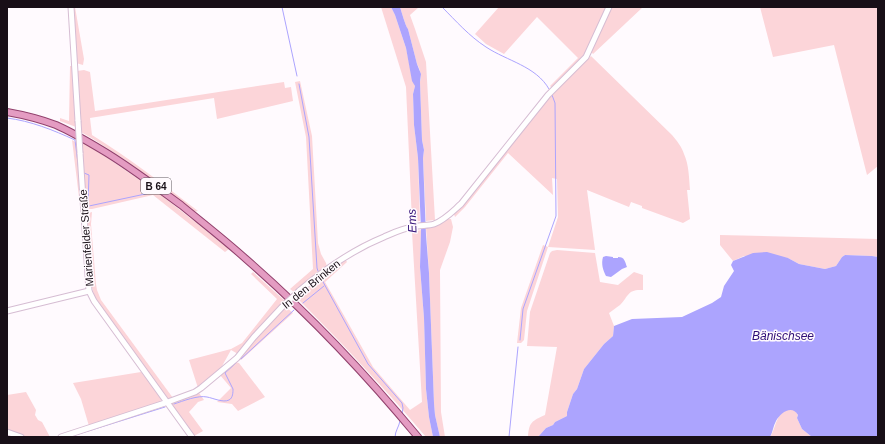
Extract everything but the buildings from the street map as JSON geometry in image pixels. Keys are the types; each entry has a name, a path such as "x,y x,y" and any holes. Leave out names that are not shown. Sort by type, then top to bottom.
{"main road":[{"name":"B 64","path":"7,112 38,119 57,125 74,133 111,155 163,192 204,224 246,258 295,304 349,358 418,437"}],"street":[{"name":"Marienfelder Straße","path":"71,7 90,291 94,301 192,437"},
{"name":"In den Brinken","path":"61,437 195,392 237,358 282,307 330,266 358,249 382,237 402,229 434,224 451,214 461,204 548,95 586,57 609,7"},
{"path":"7,311 90,291"},
{"path":"7,432 21,437"}],"shaded area":[{"path":"72,7 75,7 84,59 83,65 76,63"},
{"path":"381,7 391,7 395,15 406,48 415,86 413,94 414,125 418,158 420,221 412,222 406,87"},
{"path":"400,7 419,7 410,15 426,62 435,220 426,221 421,77 408,29"},
{"path":"499,7 643,7 593,54 588,48 582,58 552,88 550,86 578,58 537,17 504,54 486,44 475,34"},
{"path":"760,7 878,7 878,166 867,175 834,45 773,57"},
{"path":"591,56 672,135 681,146 687,163 690,190 687,190 690,219 683,223 642,208 642,206 631,202 629,207 587,190 595,250 548,247 558,217 557,179 552,178 553,195 508,153 465,207 455,217 454,214 550,96"},
{"path":"70,66 72,66 76,127 60,121 60,118 69,121"},
{"path":"84,70 90,72 95,111 284,82 285,88 291,87 293,101 217,119 214,98 90,118 92,135 133,162 198,211 194,212 139,170 81,132 77,71"},
{"path":"300,81 312,136 318,243 327,267 294,292 290,289 313,269 306,137 295,82"},
{"path":"72,140 77,143 81,197 79,197"},
{"path":"82,142 160,194 229,249 225,252 153,195 92,209 86,209"},
{"path":"92,212 91,224 96,284 101,300 173,398 168,399 94,295 91,283 87,214"},
{"path":"447,219 451,219 453,227 450,242 440,270 441,412 445,437 440,437 434,403 426,228 435,226"},
{"path":"421,230 420,267 424,318 426,389 433,437 426,437 363,366 297,298 345,259 347,262 325,282 373,367 410,410 422,402 412,232"},
{"path":"720,235 878,239 878,257 845,255 836,266 825,269 799,264 788,258 744,256 733,261 720,245"},
{"path":"543,245 548,247 527,311 524,340 521,343 517,343 521,308"},
{"path":"557,250 595,253 600,282 618,285 634,272 643,275 643,290 631,292 620,305 609,313 614,326 613,336 604,344 584,369 577,389 573,394 567,416 546,428 538,437 528,437 530,425 545,415 557,347 527,346 530,312 550,253"},
{"path":"253,272 285,301 252,336 238,354 231,350 221,368 198,388 189,360 231,349 242,343 277,299 251,274"},
{"path":"286,307 293,313 241,360 240,357"},
{"path":"235,362 239,363 265,397 238,411 232,404 217,402 231,388 220,375"},
{"path":"141,372 162,399 159,403 89,426 81,399 73,383"},
{"path":"26,392 36,410 35,415 38,420 42,422 50,437 27,437 7,430 7,395"},
{"path":"199,393 204,400 198,402 189,412 203,431 194,436 172,405 173,402"},
{"path":"793,409 798,415 797,418 802,429 812,437 770,437 777,420 783,412"}],"water":[{"path":"391,7 400,7 421,74 422,140 424,150 426,235 434,403 440,437 433,437 426,389 424,318 420,267 421,230 418,158 414,125 413,94 415,86 412,81 406,48"},
{"name":"Bänischsee","path":"767,252 788,258 799,264 825,269 836,266 845,255 878,257 878,437 812,437 802,429 797,418 798,415 793,410 789,410 778,418 770,437 538,437 546,428 567,416 573,394 577,389 584,369 604,344 613,336 614,326 632,319 682,317 712,303 721,297 724,286 734,271 731,265 733,261 753,253"},
{"path":"603,257 622,258 627,267 611,277 606,276 602,262"}],"waterway":[{"path":"282,7 297,76"},
{"path":"442,7 480,43 494,52 529,69 537,75 549,89"},
{"path":"299,84 309,137 318,271"},
{"path":"520,340 523,309 556,216 555,103 552,95"},
{"path":"7,118 42,126 75,140 79,171"},
{"path":"84,173 89,175 89,206 150,193"},
{"path":"322,280 368,364 402,403 402,414"},
{"path":"303,303 324,286"},
{"path":"241,359 294,310"},
{"path":"509,437 518,347"},
{"path":"174,404 199,397 207,397 221,401 229,400 232,396 233,389 225,373 236,363"},
{"path":"69,437 165,407"},
{"path":"395,437 400,421"},
{"path":"7,435 11,437"}],"water label":[{"name":"Ems","path":"412,221"}]}
